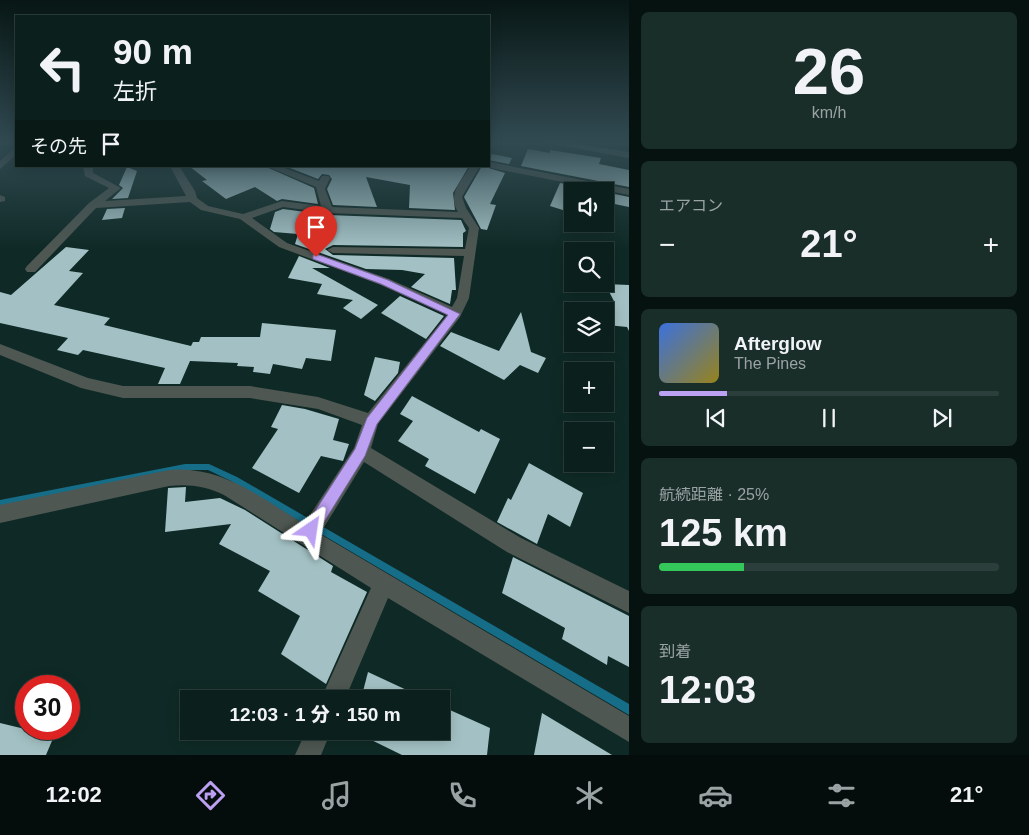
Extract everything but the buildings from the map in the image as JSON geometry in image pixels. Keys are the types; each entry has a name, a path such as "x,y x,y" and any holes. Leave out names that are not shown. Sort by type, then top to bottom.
{"street":[{"path":"31,269 93,205 116,188 96,178"},
{"path":"182,178 190,191 192,200"},
{"path":"311,178 324,182 320,188 328,210"},
{"path":"312,530 361,452 371,422 455,314 463,298 474,228 456,202 456,196 468,178"},
{"path":"558,178 629,192"},
{"path":"93,205 192,200 205,208 244,217 283,244 385,282 455,314"},
{"path":"244,217 282,204 328,210 465,215"},
{"path":"333,250 471,253"},
{"path":"0,349 86,384 123,392 250,392 318,403 371,422"},
{"path":"361,452 514,545 629,602"},
{"path":"0,514 169,478 192,475 208,478 312,530 384,584 629,730"},
{"path":"337,690 384,584"},
{"path":"308,755 315,740"}],"waterway":[{"path":"0,504 185,467 209,467 234,479 629,710"}],"route":[{"path":"311,530 361,452 371,422 455,314 385,282 316,257"}]}
